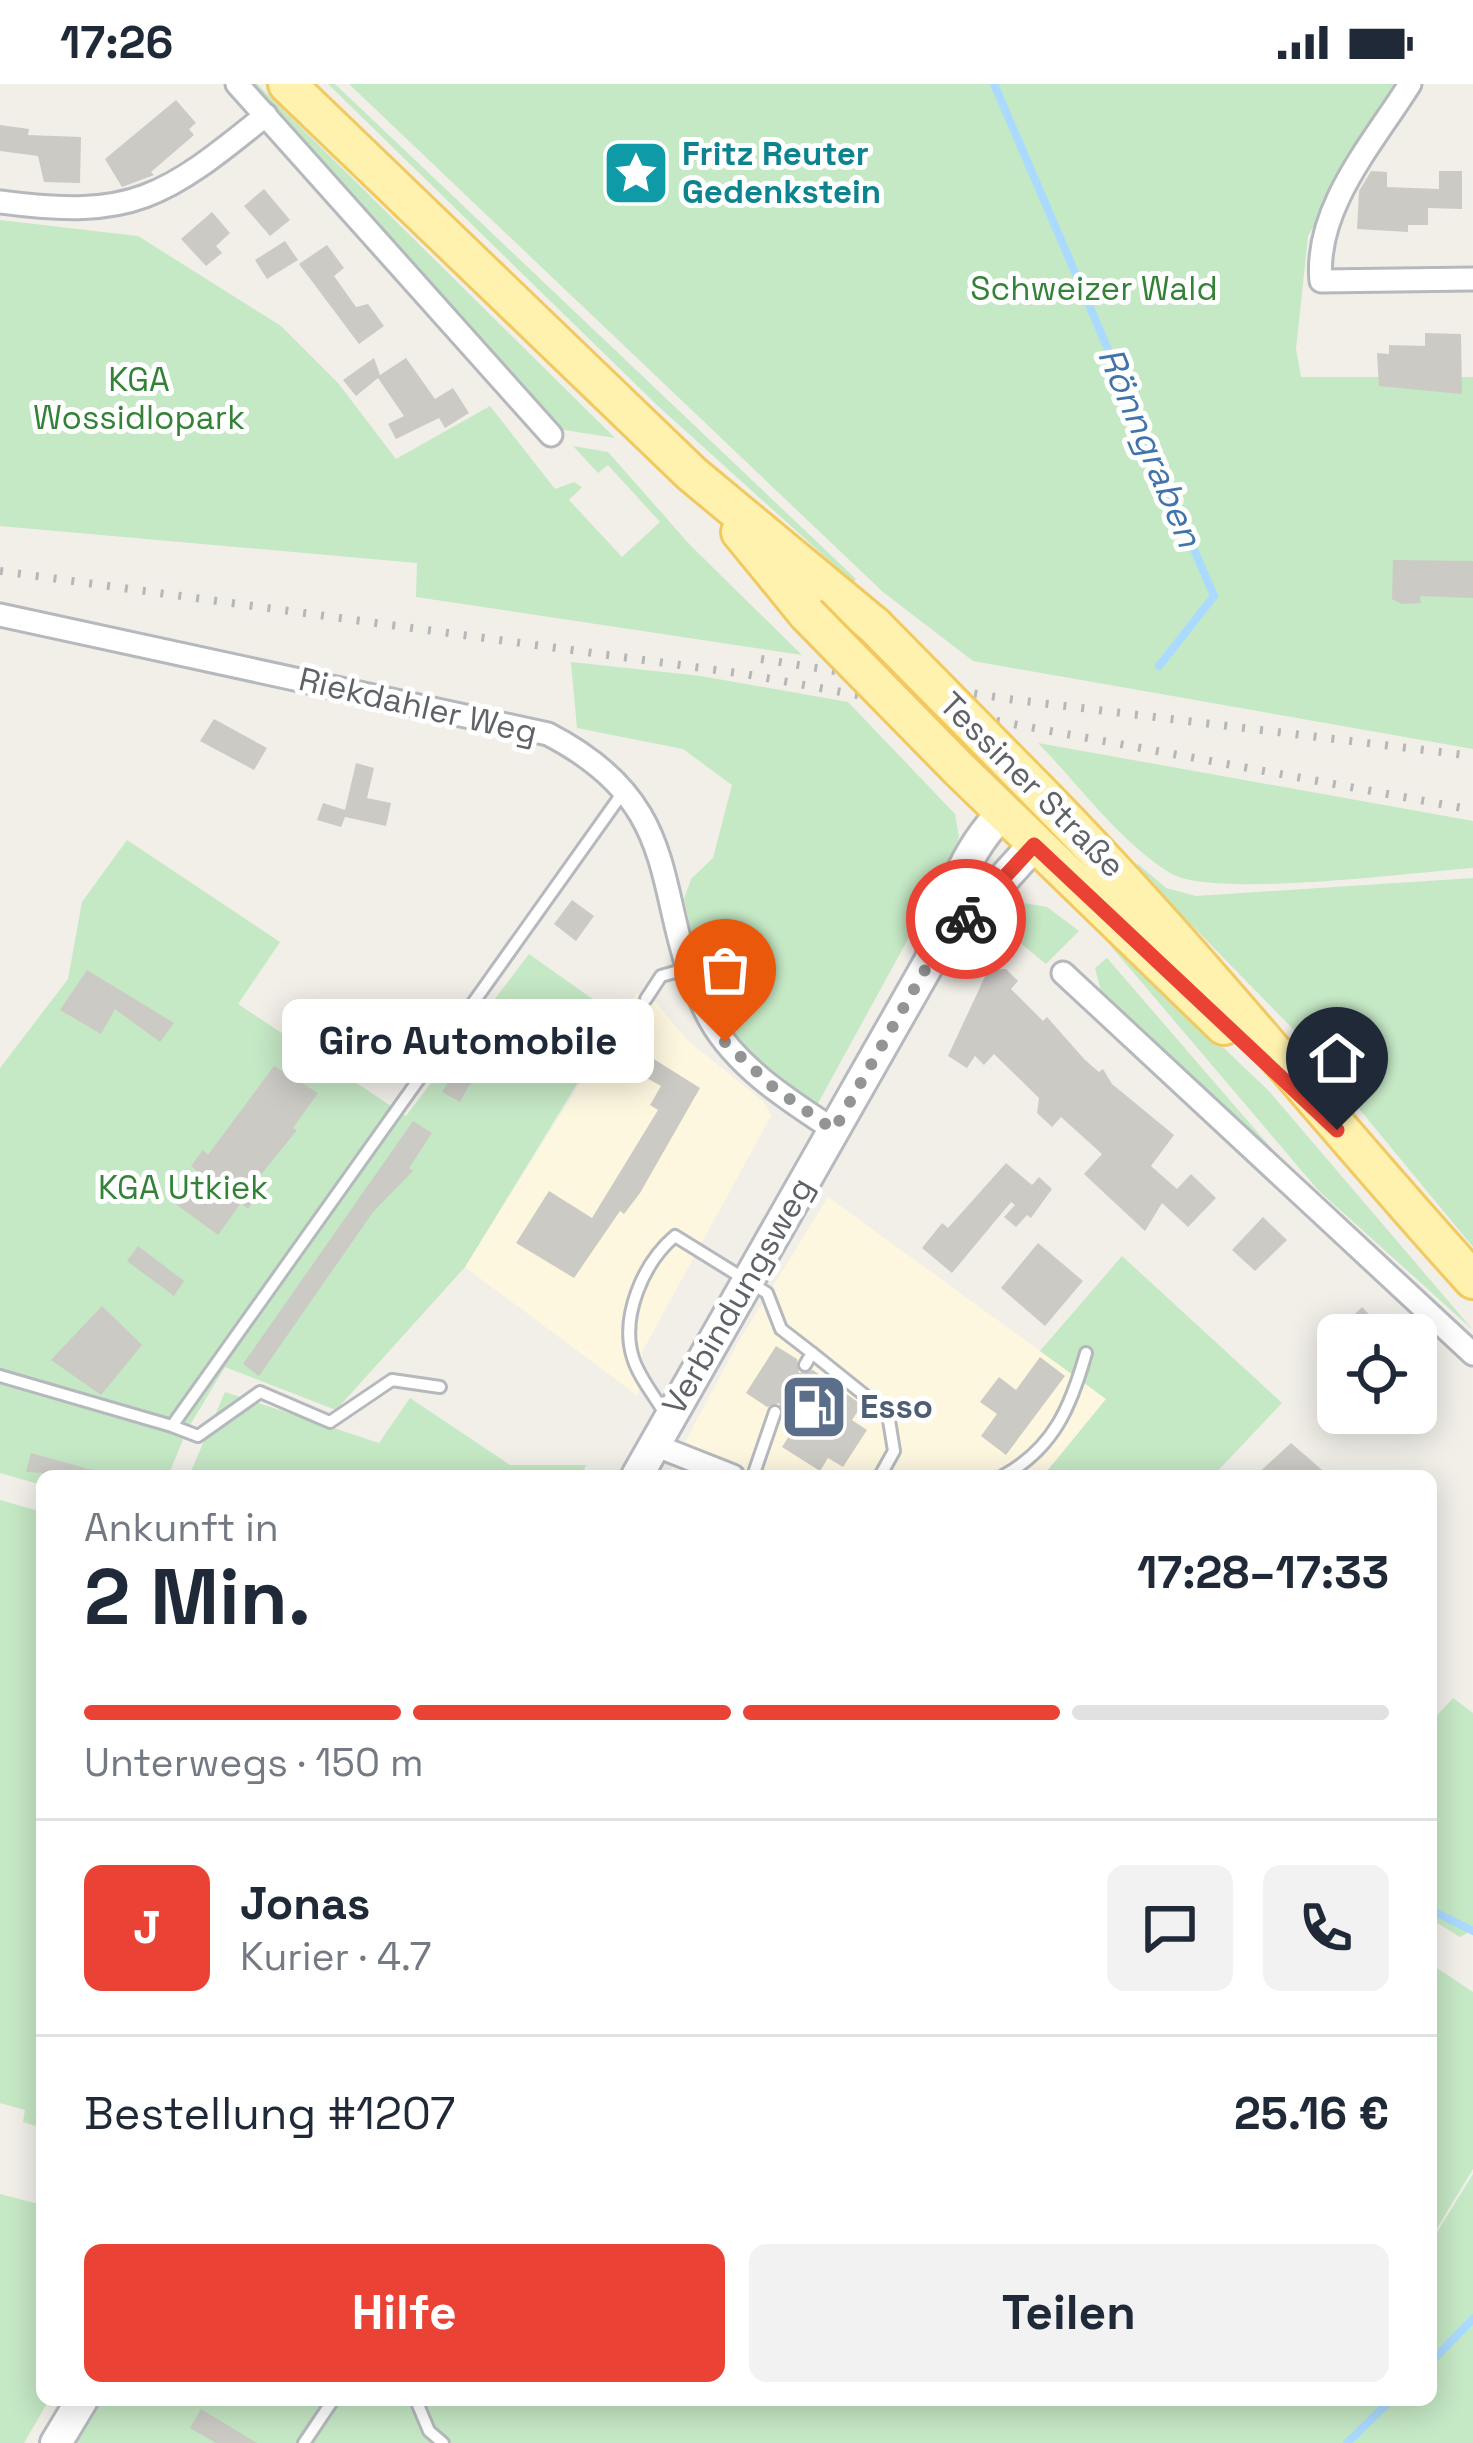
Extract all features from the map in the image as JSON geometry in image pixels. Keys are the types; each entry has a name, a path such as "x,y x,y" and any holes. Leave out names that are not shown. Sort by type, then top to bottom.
{"main road":[{"name":"Tessiner Straße","path":"287,84 692,474 874,625 1130,884 1337,1130 1473,1280"},
{"name":"Tessiner Straße","path":"692,474 807,614 1002,814 1337,1130"},
{"path":"1002,814 1028,781"},
{"name":"Verbindungsweg","path":"648,1459 758,1286 834,1130 930,961 951,896 983,832 1002,814"},
{"path":"1034,845 1063,816"},
{"name":"Verbindungsweg","path":"930,961 1034,845"},
{"path":"56,2443 78,2406"}],"street":[{"path":"237,84 550,435"},
{"path":"1410,84 1328,217 1318,253 1321,281 1473,279"},
{"path":"0,202 68,211 134,202 197,170 266,115"},
{"name":"Riekdahler Weg","path":"0,615 548,734 580,751 624,791 663,860 689,968 725,1042 774,1088 834,1130"},
{"path":"1063,973 1473,1354"},
{"name":"Verbindungsweg","path":"648,1459 703,1470"}],"lane":[{"path":"172,1426 624,791"},
{"path":"646,999 661,976 689,968"},
{"path":"648,1459 629,1309 662,1247 675,1236 758,1286 779,1325 808,1359 888,1414 894,1451 883,1470"},
{"path":"1015,1470 1060,1427 1086,1353"},
{"path":"0,1376 198,1436 260,1392 330,1421 392,1380 440,1388"},
{"path":"755,1470 775,1412"},
{"path":"304,2443 328,2406"},
{"path":"419,2406 429,2431 443,2443"}],"shaded area":[{"path":"637,993 654,1000 687,1040 764,1102 771,1116 642,1352 638,1396 465,1267"},
{"path":"828,1197 1106,1399 1048,1470 670,1470 739,1341"}],"green space":[{"path":"247,84 257,84 615,438 558,429"},
{"path":"328,84 335,84 856,579 853,582 658,406"},
{"name":"Schweizer Wald","path":"349,84 1399,84 1308,236 1296,349 1301,377 1473,377 1473,749 973,661 883,592"},
{"name":"KGA Wossidlopark","path":"0,220 138,236 281,326 338,383 396,459 490,406 555,489 574,482 582,487 569,500 622,557 660,522 608,465 598,473 573,446 608,452 690,545 802,655 416,597 417,563 0,526"},
{"path":"571,662 701,676 848,702 955,814 959,837 948,866 816,1107 770,1071 723,1023 705,991 684,899 691,879 713,858 732,785 683,749 577,728"},
{"path":"1038,743 1473,821 1473,868 1269,884 1193,880 1170,873 1134,846"},
{"name":"KGA Utkiek","path":"127,840 280,942 238,1004 406,1116 529,954 618,1017 465,1267 336,1410 225,1367 187,1430 170,1470 36,1470 36,1483 0,1473 0,1068 68,979 82,902"},
{"path":"1138,864 1166,888 1196,896 1473,878 1473,1247 1295,1031 1135,867"},
{"path":"1024,903 1047,907 1079,931 1046,964 996,923"},
{"path":"1087,918 1269,1091 1473,1330 1318,1190"},
{"path":"1107,958 1279,1157 1101,991 1095,968"},
{"path":"1122,1256 1282,1403 1219,1470 1048,1470 1106,1399 1040,1351"},
{"path":"225,1392 379,1443 410,1398 510,1465 586,1465 584,1470 192,1470"},
{"path":"0,1500 36,1510 36,2126 23,2122 25,2110 0,2103"},
{"path":"1453,1698 1473,1713 1473,1930 1460,1937 1437,1923 1437,1715"},
{"path":"1437,1968 1473,1992 1473,2169 1437,2228"},
{"path":"1473,2174 1473,2443 69,2443 91,2406 1437,2406 1437,2232"},
{"path":"0,2194 36,2203 36,2406 46,2406 24,2443 0,2443"}],"building":[{"path":"176,100 196,123 189,129 194,135 151,172 154,175 122,187 105,159"},
{"path":"0,125 29,129 28,135 81,137 80,183 44,182 38,156 0,151"},
{"path":"1371,171 1387,172 1387,187 1439,189 1439,171 1462,171 1462,209 1428,208 1428,225 1408,225 1408,232 1357,229 1359,191"},
{"path":"264,189 290,220 270,236 244,206"},
{"path":"212,212 230,233 216,246 222,253 206,266 181,239"},
{"path":"285,241 298,260 267,279 255,260"},
{"path":"327,245 344,268 334,276 356,307 368,304 384,326 359,344 299,264"},
{"path":"1425,333 1461,334 1462,394 1379,386 1377,353 1389,354 1389,345 1425,346"},
{"path":"374,358 380,375 406,358 435,399 453,388 469,413 445,428 439,418 396,439 388,424 404,416 378,378 356,396 343,380"},
{"path":"1393,560 1473,561 1473,598 1420,596 1421,603 1402,604 1392,599"},
{"path":"214,719 267,748 254,770 200,741"},
{"path":"356,763 374,768 367,798 391,803 386,826 345,817 341,827 317,820 323,803 345,810"},
{"path":"572,900 594,916 576,941 554,924"},
{"path":"1006,969 1018,981 1011,989 1043,1021 1047,1017 1085,1060 1099,1072 1103,1069 1112,1084 1174,1135 1151,1166 1177,1189 1191,1174 1216,1198 1188,1227 1162,1203 1145,1231 1084,1174 1102,1154 1061,1117 1052,1127 1037,1113 1039,1098 994,1054 984,1065 975,1056 967,1068 948,1056 988,970"},
{"path":"87,970 174,1023 160,1042 115,1009 101,1034 60,1010"},
{"path":"471,1045 487,1053 460,1102 442,1092"},
{"path":"641,1051 700,1088 640,1193 624,1214 620,1211 574,1278 516,1243 549,1191 592,1218 658,1110 650,1105 661,1086 631,1069"},
{"path":"274,1066 318,1093 293,1128 297,1130 251,1187 259,1193 248,1209 241,1203 218,1235 173,1202 196,1170 191,1166 203,1150 208,1155"},
{"path":"413,1121 432,1133 409,1168 413,1171 373,1212 259,1376 243,1364"},
{"path":"1006,1163 1032,1185 1039,1177 1052,1189 1031,1218 1027,1215 1016,1227 1004,1217 1015,1205 1011,1202 952,1273 922,1248 942,1223 948,1228"},
{"path":"1263,1217 1287,1240 1255,1271 1232,1250"},
{"path":"1038,1243 1083,1281 1045,1326 1001,1288"},
{"path":"138,1246 184,1281 174,1296 127,1261"},
{"path":"102,1306 142,1345 101,1395 51,1360"},
{"name":"Esso","path":"776,1346 797,1359 799,1373 813,1370 862,1405 852,1420 867,1430 843,1467 828,1458 818,1470 782,1447 796,1425 784,1417 779,1403 767,1407 746,1393"},
{"path":"1040,1357 1065,1376 1006,1455 981,1436 997,1414 980,1402 999,1377 1016,1390"},
{"path":"1291,1443 1322,1470 1262,1470"},
{"path":"31,1453 92,1470 36,1470 26,1472"},
{"path":"201,2409 257,2443 216,2443 190,2428"}],"waterway":[{"name":"Rönngraben","path":"994,84 1214,596 1159,666"},
{"path":"1437,1913 1473,1931"},
{"name":"Rönngraben","path":"1437,2356 1473,2319"},
{"name":"Rönngraben","path":"1347,2443 1385,2406"}],"railway":[{"path":"0,571 745,674 1473,810"},
{"path":"761,659 1008,699 1473,756"}],"way so far":[{"path":"725,1042 774,1088 834,1130 930,961 966,919"}],"place":[{"name":"Fritz Reuter Gedenkstein","path":"636,173"},
{"name":"Giro Automobile","path":"725,1042"},
{"name":"Esso","path":"814,1407"}],"route":[{"path":"966,919 1034,845 1337,1130"}]}
